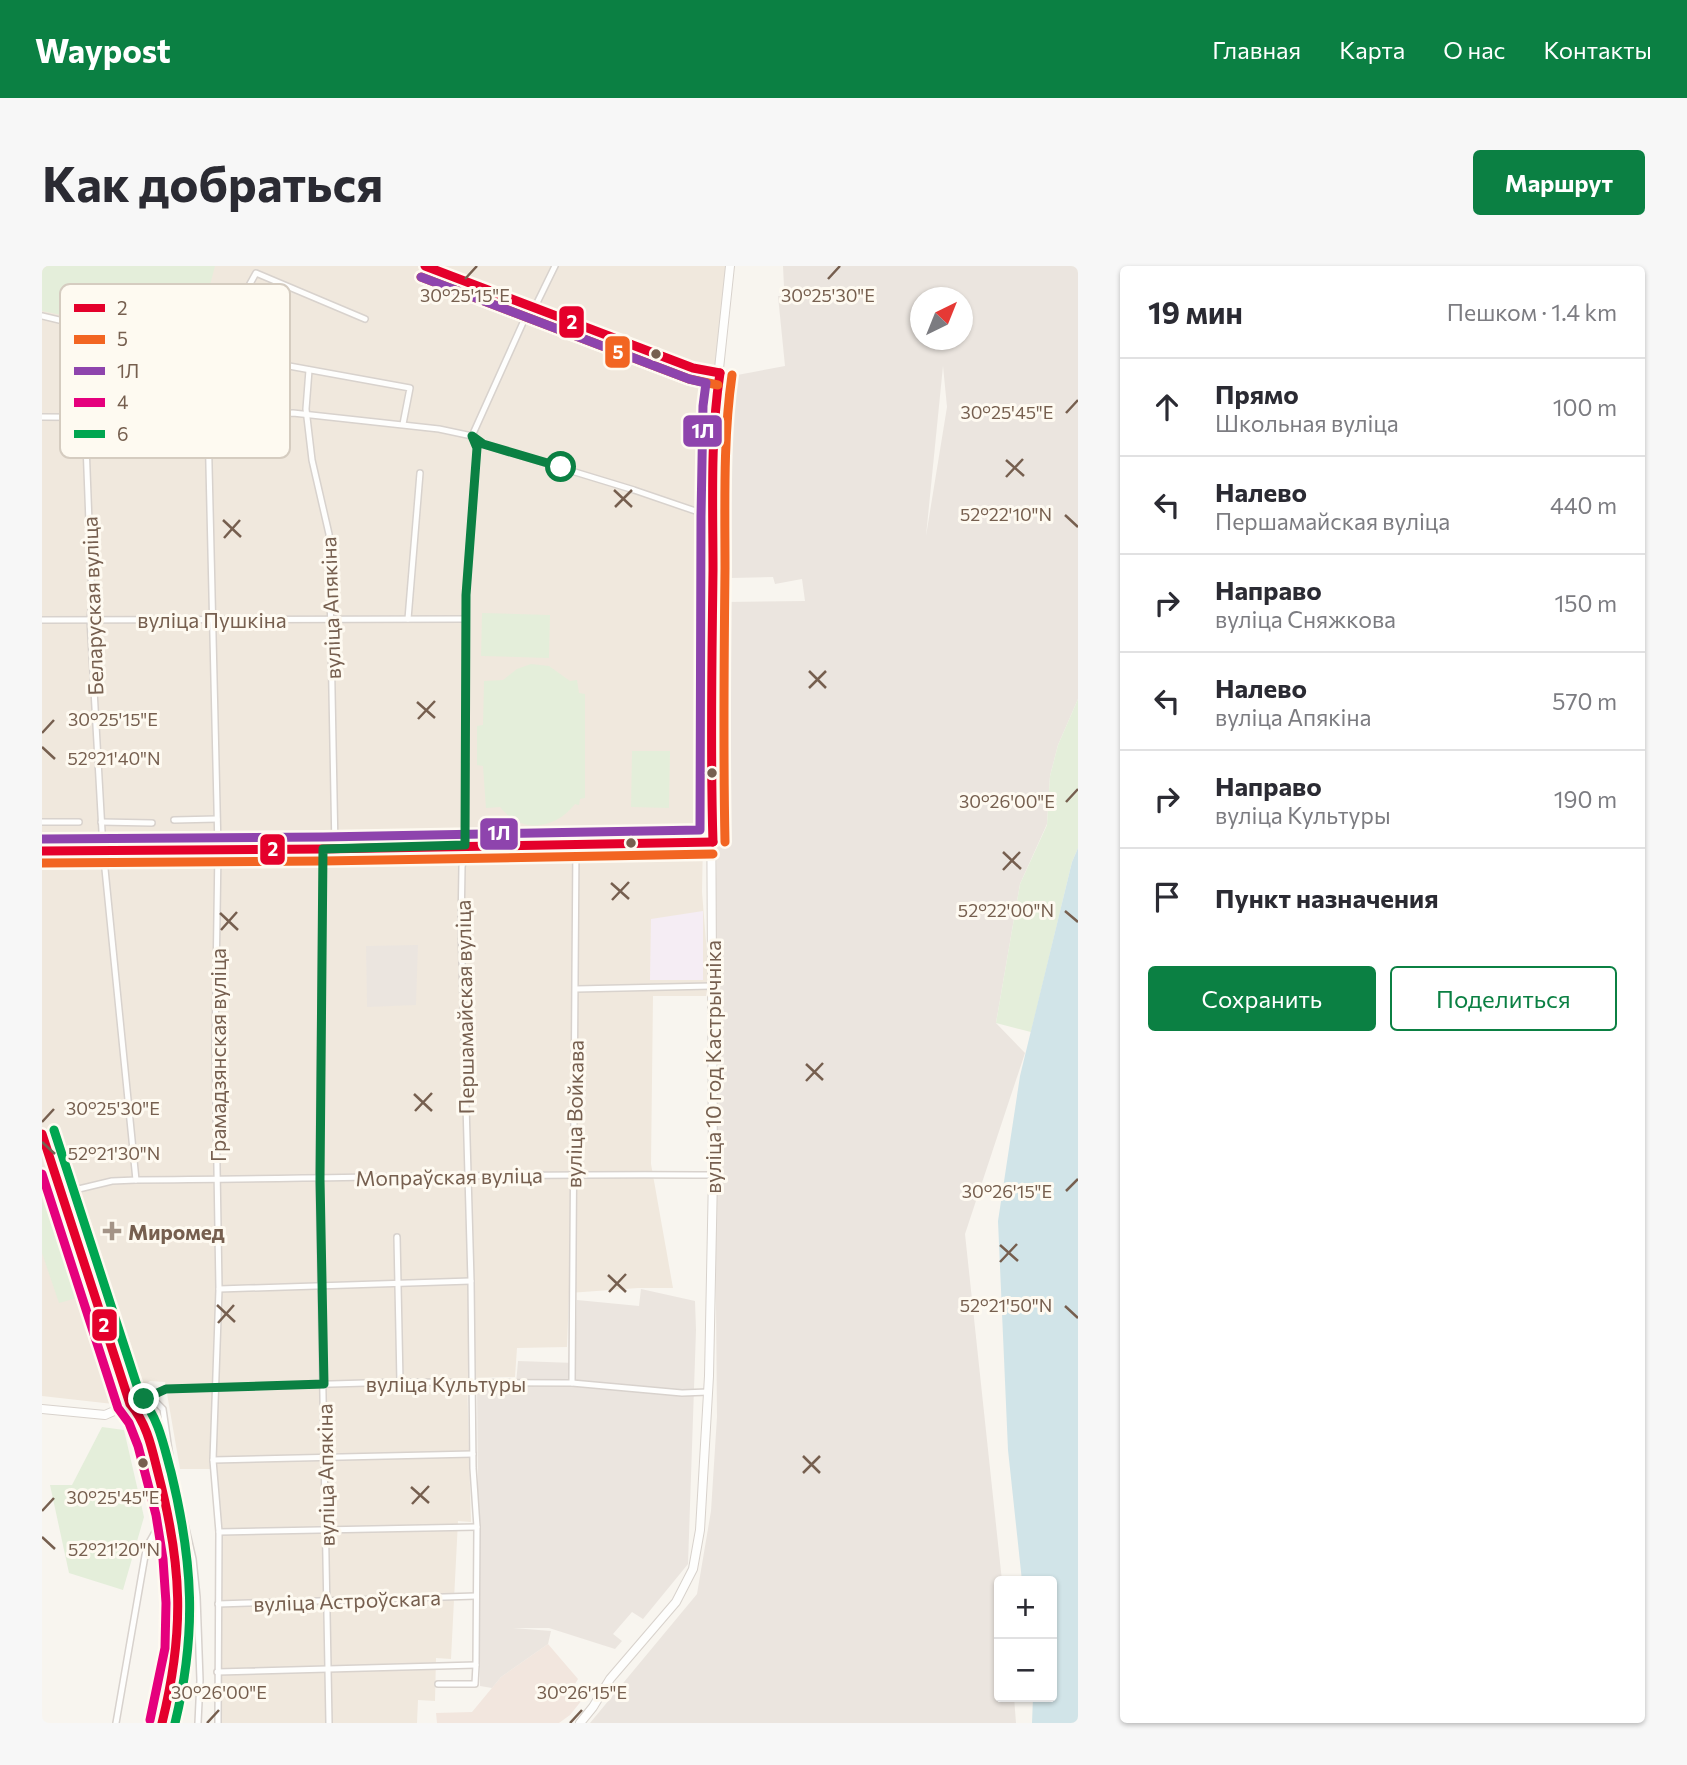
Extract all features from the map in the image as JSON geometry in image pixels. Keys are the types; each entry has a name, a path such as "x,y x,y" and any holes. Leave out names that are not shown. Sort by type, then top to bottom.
{"street":[{"path":"425,266 693,368 720,373"},
{"path":"472,436 532,308 555,266"},
{"name":"вуліца 10 год Кастрычніка","path":"580,1723 610,1679 676,1602 694,1569 700,1530 708,1392 713,1175 711,773 715,406 730,266"},
{"name":"Грамадзянская вуліца","path":"250,284 256,273 282,284"},
{"name":"Грамадзянская вуліца","path":"290,287 365,319"},
{"path":"42,316 60,320"},
{"path":"290,366 410,388 403,424"},
{"name":"вуліца Апякіна","path":"309,370 307,415 312,460 329,534 335,849"},
{"path":"290,416 403,424 472,436 483,444 713,517"},
{"path":"42,417 60,417"},
{"name":"Першамайская вуліца","path":"472,436 477,448 465,619 465,845 461,927 477,1527 476,1665"},
{"name":"Беларуская вуліца","path":"87,458 92,601 90,620 101,822 136,1180"},
{"name":"Грамадзянская вуліца","path":"210,458 218,849 215,1047 219,1289 213,1460 219,1532 218,1723"},
{"path":"408,619 421,473"},
{"name":"вуліца Пушкіна","path":"42,620 465,619"},
{"path":"174,820 217,819"},
{"path":"42,822 79,822"},
{"path":"101,822 152,823"},
{"path":"42,851 713,842"},
{"name":"вуліца Войкава","path":"572,1384 576,844"},
{"name":"вуліца Апякіна","path":"323,849 320,1179 328,1723"},
{"path":"576,989 711,986"},
{"path":"42,1134 130,1404 168,1550 170,1633 163,1685 153,1723"},
{"name":"Мопраўская вуліца","path":"62,1193 112,1181 136,1180 573,1173 713,1175"},
{"path":"397,1237 400,1382"},
{"path":"219,1289 471,1281"},
{"name":"вуліца Культуры","path":"130,1404 166,1389 400,1382 572,1384 682,1393 708,1392"},
{"path":"144,1399 157,1403 163,1409 171,1464 193,1559 200,1680 198,1723"},
{"path":"42,1409 105,1415 130,1404"},
{"path":"130,1404 138,1412 153,1456 170,1520 178,1570 177,1651 162,1723"},
{"path":"213,1460 473,1454"},
{"path":"116,1723 146,1550 156,1532 161,1515"},
{"path":"219,1532 477,1527"},
{"path":"146,1550 152,1545 168,1550"},
{"name":"вуліца Астроўскага","path":"218,1604 476,1596"},
{"path":"217,1672 476,1665 475,1684 438,1684"}],"shaded area":[{"path":"42,266 728,266 707,427 708,582 702,892 709,979 706,996 653,996 651,1164 673,1288 569,1293 567,1347 517,1348 515,1377 467,1378 471,1522 458,1521 451,1659 436,1658 435,1701 418,1700 417,1723 215,1723 216,1469 180,1469 165,1382 150,1381 122,1405 42,1396"},
{"path":"783,266 1078,266 1078,699 1058,745 1050,776 1047,824 1020,884 996,1023 1025,1053 965,1234 1001,1576 994,1576 994,1702 1014,1702 1016,1723 590,1723 697,1594 711,1511 717,1417 713,972 725,602 805,601 802,579 775,584 773,577 731,578 722,390 732,376 785,366 778,296 782,296","holes":["943,366 947,407 926,536"]},
{"path":"1078,848 1078,1723 1032,1723 1033,1702 1057,1702 1057,1576 1021,1576 1008,1450 998,1221 1020,1076 1072,862"},
{"path":"703,911 703,980 650,980 651,919"},
{"path":"418,945 416,1005 367,1007 366,946"},
{"path":"641,1289 695,1301 688,1564 643,1619 632,1612 613,1634 622,1641 615,1649 549,1628 513,1628 551,1631 548,1644 501,1677 492,1688 480,1686 477,1385 516,1384 518,1361 575,1363 577,1300 639,1306"},
{"path":"548,1644 578,1679 575,1684 584,1691 579,1697 582,1700 570,1715 559,1723 437,1723 436,1713 472,1712 501,1677"}],"green space":[{"path":"42,266 215,266 210,284 60,284 60,315 42,311"},
{"path":"482,613 550,615 549,658 481,656"},
{"path":"531,664 549,666 570,681 577,680 579,693 585,694 585,798 580,799 579,805 575,804 558,819 538,825 518,822 500,807 486,808 483,766 477,765 477,726 483,725 484,681 503,680 517,669"},
{"path":"1078,699 1078,848 1072,862 1031,1032 996,1023 1020,884 1047,825 1050,776 1058,745"},
{"path":"632,751 670,751 669,808 631,807"},
{"path":"61,1196 94,1293 59,1303 42,1253 42,1203"},
{"path":"102,1427 124,1430 144,1517 123,1590 69,1573 50,1485 72,1485"}],"transit line":[{"name":"2","path":"425,266 693,368 720,373"},
{"name":"5","path":"421,277 689,379 718,385"},
{"name":"1Л","path":"42,839 700,830 701,517 703,406 706,383 689,379 421,277"},
{"name":"2","path":"713,842 713,472 720,373"},
{"name":"5","path":"725,842 725,471 732,375"},
{"name":"2","path":"42,851 713,842"},
{"name":"5","path":"42,863 713,854"},
{"name":"6","path":"54,1130 141,1398 160,1433 178,1505 190,1598 187,1658 175,1723"},
{"name":"2","path":"42,1134 130,1404 141,1419 148,1437 166,1506 178,1598 174,1658 162,1723"},
{"name":"4","path":"42,1174 118,1408 129,1423 138,1446 156,1515 166,1603 165,1648 150,1720"}],"place":[{"name":"Миромед","path":"112,1231"}],"route":[{"path":"144,1399 166,1389 324,1384 320,1179 323,849 465,845 465,619 477,448 472,436 483,444 561,467"}]}
